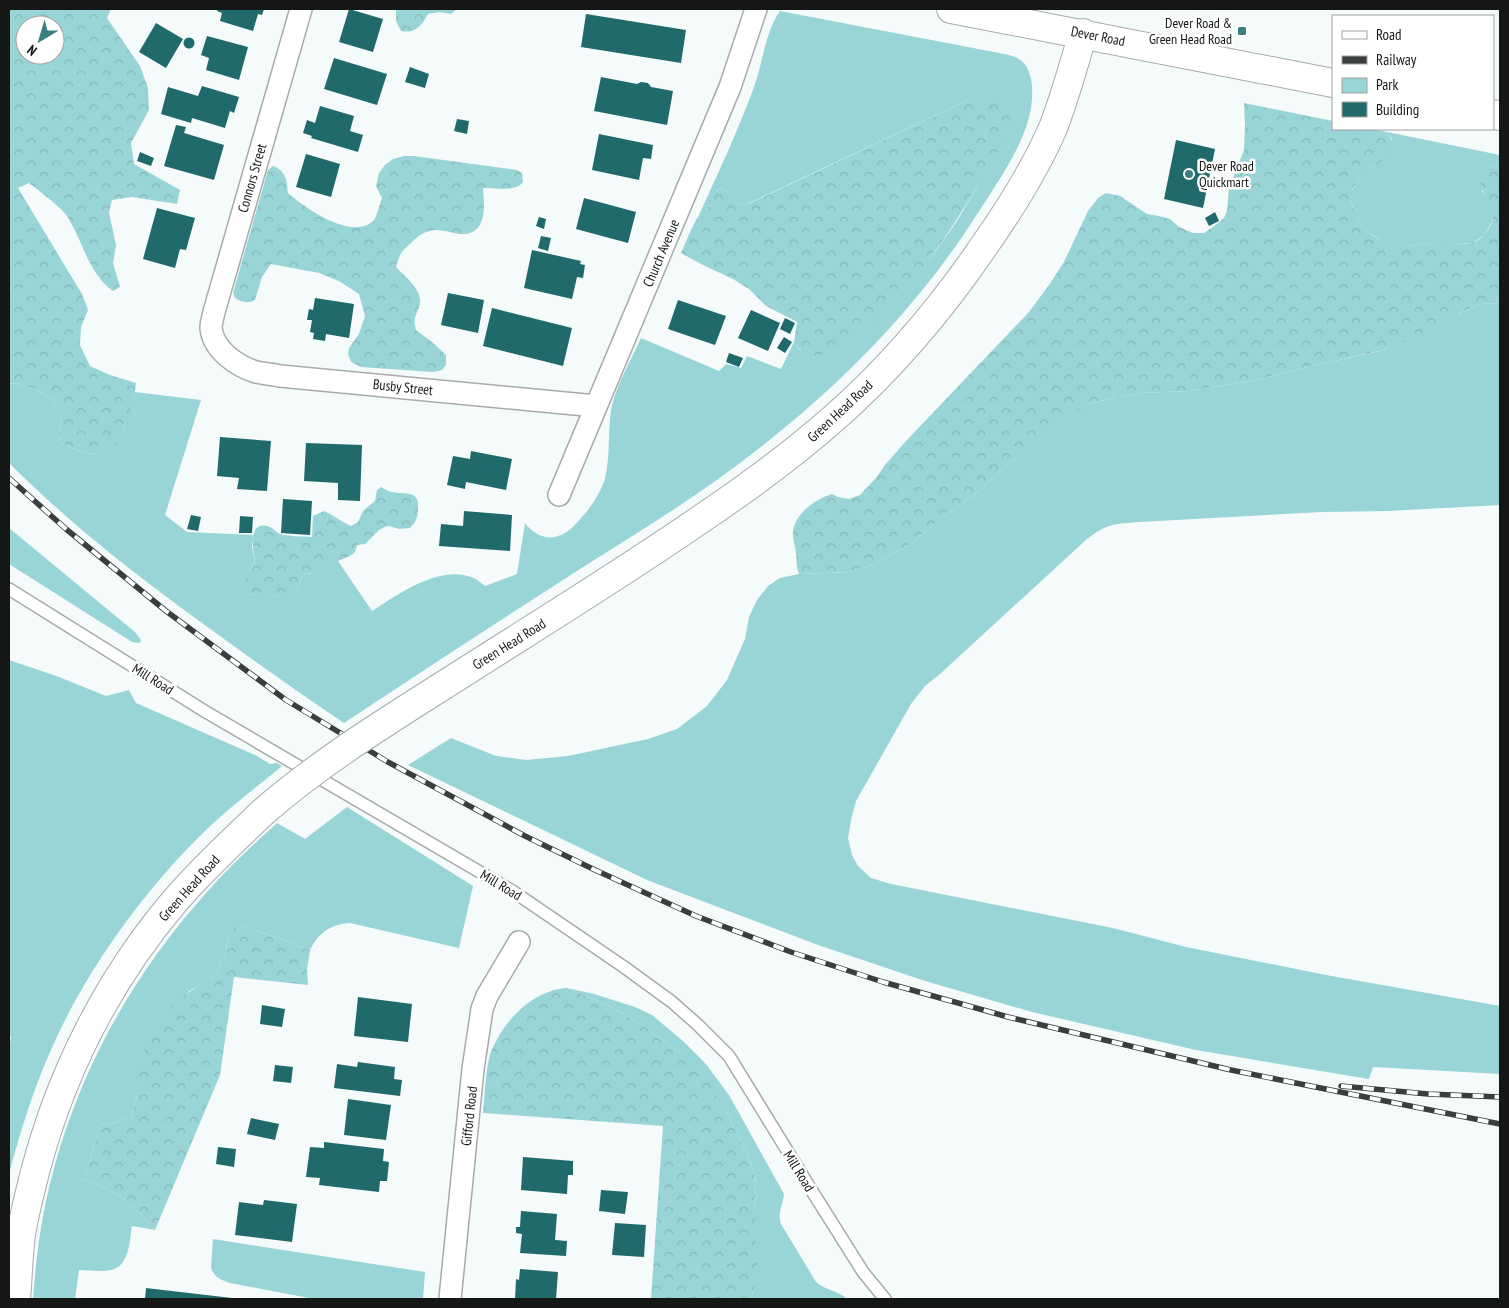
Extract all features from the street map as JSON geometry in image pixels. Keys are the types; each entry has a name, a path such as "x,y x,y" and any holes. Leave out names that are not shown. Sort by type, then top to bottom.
{"street":[{"name":"Connors Street","path":"218,346 213,338 211,327 214,312 301,9"},
{"name":"Church Avenue","path":"559,495 730,87 756,9"},
{"name":"Dever Road","path":"951,9 1332,82"},
{"name":"Green Head Road","path":"16,1299 21,1235 41,1152 62,1089 95,1018 132,957 174,902 206,866 286,792 327,762 613,578 747,487 835,418 915,336 960,281 993,232 1039,156 1052,130 1063,102 1083,33"},
{"name":"Busby Street","path":"218,346 226,355 239,364 257,372 280,376 596,406"},
{"name":"Gifford Road","path":"450,1299 473,1069 482,1009 487,996 519,942"}],"lane":[{"name":"Mill Road","path":"9,590 206,712 514,892 672,1002 729,1056 858,1264 885,1299"}],"green space":[{"path":"9,9 111,9 107,18 140,66 148,88 149,110 131,143 134,164 180,190 177,204 132,197 112,200 109,212 116,246 113,263 120,287 113,291 98,276 64,212 29,183 18,188 82,294 88,310 81,327 80,345 90,366 110,375 136,383 131,409 113,450 95,455 60,443 59,429 62,414 52,399 36,390 17,383 9,384"},
{"path":"396,9 457,9 451,14 439,12 428,14 418,28 406,32 401,31 396,21"},
{"path":"780,11 1005,54 1023,62 1032,82 1031,107 1024,134 1004,172 947,258 917,296 852,367 781,431 743,461 658,520 491,626 344,723 186,612 134,572 82,530 9,463 9,384 17,383 36,390 52,399 62,414 59,429 60,443 95,455 124,428 135,392 201,400 165,515 187,532 254,535 252,546 255,563 249,571 253,594 277,597 285,594 298,588 303,575 338,561 372,611 395,596 435,577 449,574 463,575 476,579 485,586 517,574 525,523 535,533 544,537 562,535 579,520 599,494 607,469 612,405 621,379 641,338 719,371 726,364 741,368 747,356 781,369 794,342 800,350 886,313 935,252 957,221 978,185 972,98 747,204 735,203 730,194 721,188 717,190 712,205 699,215 729,150 755,84 771,27"},
{"path":"972,98 992,98 1009,105 1014,120 991,162 942,242 893,305 873,324 828,353 814,356 801,350 794,342 797,322 766,306 749,289 733,279 681,253 697,219 706,208 712,205 712,199 719,189 721,188 728,192 736,203 748,204"},
{"path":"1244,103 1332,121 1332,130 1377,130 1387,132 1392,141 1391,149 1379,163 1355,184 1351,193 1352,205 1360,222 1373,235 1390,244 1400,246 1428,243 1467,244 1481,238 1493,219 1481,187 1480,179 1490,165 1500,169 1500,303 1479,304 1414,338 1383,350 1257,380 1189,391 1142,393 1094,402 1069,415 1005,466 979,491 940,519 912,543 873,565 850,572 799,574 793,531 802,512 813,503 832,494 849,499 860,495 906,441 1029,312 1064,262 1088,211 1098,198 1106,193 1120,196 1147,214 1170,219 1179,227 1193,233 1204,233 1224,218 1227,211 1229,188 1244,150"},
{"path":"1387,132 1500,155 1500,169 1490,165 1482,191 1489,203 1493,219 1485,235 1472,243 1450,245 1427,243 1399,246 1384,242 1365,230 1354,214 1350,194 1363,174 1374,167 1392,139"},
{"path":"404,156 517,170 522,173 523,182 515,187 504,189 483,188 483,216 478,227 473,232 462,234 432,230 417,238 401,253 396,267 413,285 419,295 420,301 415,320 416,330 446,355 446,365 442,370 433,372 361,367 351,362 348,354 349,348 359,334 365,316 359,294 339,281 319,273 271,264 262,277 255,300 245,302 235,298 233,293 268,170 273,166 281,170 286,180 288,193 317,214 342,225 365,226 374,220 382,198 376,186 379,173 393,159"},
{"path":"1500,303 1500,505 1140,522 1106,527 1087,539 925,686 911,704 856,801 848,838 852,855 858,866 871,878 891,884 1113,928 1186,947 1326,975 1500,1006 1500,1074 1373,1067 1369,1079 1196,1050 1032,1012 922,980 818,945 647,880 408,765 451,738 496,756 526,760 568,756 648,739 677,729 707,706 727,680 745,639 749,617 757,600 768,586 780,578 799,574 850,572 873,565 912,543 940,519 979,491 1005,466 1069,414 1094,402 1142,393 1189,391 1257,380 1384,350 1479,304"},
{"path":"381,487 391,492 411,494 417,498 417,517 410,528 399,529 389,526 379,530 365,544 357,545 355,552 350,556 320,571 303,575 297,589 284,596 266,597 257,595 250,592 246,587 245,580 255,563 253,539 257,528 267,526 284,535 312,537 313,516 324,511 351,526 358,522 363,511 375,501 377,490"},
{"path":"9,528 135,632 141,640 140,643 132,642 9,564"},
{"path":"9,660 106,696 129,690 136,703 257,756 270,764 277,763 282,766 223,815 182,854 140,903 101,958 68,1013 48,1057 18,1140 9,1174 9,1049 11,1037 9,1032"},
{"path":"347,807 473,886 459,948 350,923 337,925 321,934 310,950 242,925 228,933 226,952 221,966 214,976 189,991 137,1073 137,1096 131,1117 116,1123 100,1125 84,1180 106,1188 120,1196 139,1212 155,1230 132,1226 128,1252 122,1264 117,1268 103,1271 79,1270 75,1299 33,1299 41,1228 51,1181 64,1136 80,1091 100,1048 148,966 176,928 207,892 232,865 277,823 305,839"},
{"path":"242,925 310,950 307,969 308,985 234,977 220,1075 155,1230 139,1212 120,1196 106,1188 84,1180 100,1125 116,1123 131,1117 137,1096 137,1073 144,1051 159,1024 177,1000 214,976 221,966 226,952 228,933"},
{"path":"567,988 635,1007 652,1015 683,1041 705,1063 729,1095 784,1194 780,1213 781,1224 816,1282 847,1299 750,1299 754,1289 754,1209 756,1183 751,1163 726,1111 679,1052 641,1024 610,1006"},
{"path":"567,988 610,1006 641,1024 679,1052 706,1078 726,1111 751,1163 756,1183 754,1209 757,1268 754,1289 750,1299 651,1299 663,1126 483,1113 488,1062 502,1031 510,1020 530,1002 554,990"},
{"path":"213,1239 425,1272 423,1299 314,1299 230,1283 218,1278 211,1268"}],"building":[{"path":"218,9 264,9 262,15 258,14 253,31 220,21 222,13 217,11"},
{"path":"349,9 383,19 373,52 339,42"},
{"path":"586,14 686,30 681,63 581,47"},
{"path":"156,23 183,39 166,68 139,52"},
{"path":"207,36 248,47 239,80 206,70 209,58 201,55"},
{"path":"189,37 195,43 189,49 183,43"},
{"path":"334,58 387,74 377,105 324,89"},
{"path":"410,67 429,74 425,88 405,82"},
{"path":"601,77 637,84 641,82 648,83 651,87 673,91 667,125 594,111"},
{"path":"202,86 239,97 234,113 230,111 225,128 192,118 191,123 161,114 168,87 198,96"},
{"path":"320,106 354,116 350,131 363,135 358,152 311,138 312,136 303,133 307,120 315,123"},
{"path":"457,119 469,121 467,134 454,131"},
{"path":"176,125 186,127 184,133 224,145 214,180 164,166"},
{"path":"599,134 653,145 651,159 643,158 639,180 592,170"},
{"name":"Dever Road Quickmart","path":"1176,140 1215,149 1203,208 1164,199"},
{"path":"140,152 154,158 151,166 137,161"},
{"path":"306,154 340,164 331,197 296,187"},
{"path":"584,198 636,212 628,243 576,229"},
{"path":"157,208 195,218 186,250 180,249 175,268 143,259"},
{"path":"1215,212 1219,221 1209,226 1205,218"},
{"path":"539,217 546,219 544,229 536,226"},
{"path":"541,236 551,238 548,251 538,248"},
{"path":"532,250 581,261 580,264 585,265 583,278 577,277 572,299 524,288"},
{"path":"448,293 484,300 478,333 441,325"},
{"path":"315,298 354,304 349,338 326,334 325,341 313,339 314,333 310,332 312,320 307,320 309,309 313,310"},
{"path":"678,300 726,316 715,345 668,329"},
{"path":"492,308 572,328 563,366 483,346"},
{"path":"751,310 780,323 768,351 738,338"},
{"path":"785,318 795,323 790,334 780,329"},
{"path":"784,337 792,342 785,353 777,348"},
{"path":"729,353 743,358 739,367 726,362"},
{"path":"220,437 271,441 267,491 237,489 239,478 217,476"},
{"path":"306,443 362,445 360,501 338,500 338,483 304,481"},
{"path":"471,451 512,459 506,490 466,482 465,489 447,485 453,456 470,459"},
{"path":"283,499 312,501 310,535 281,533"},
{"path":"464,511 512,515 510,551 439,546 441,524 463,526"},
{"path":"191,515 201,517 198,531 187,529"},
{"path":"240,516 253,517 252,533 239,533"},
{"path":"358,997 412,1004 408,1042 354,1036"},
{"path":"262,1005 285,1009 282,1027 260,1024"},
{"path":"358,1062 395,1067 394,1079 402,1080 400,1096 334,1088 337,1064 357,1067"},
{"path":"275,1065 293,1067 291,1083 273,1081"},
{"path":"348,1099 391,1105 386,1140 344,1135"},
{"path":"251,1118 279,1124 275,1140 247,1134"},
{"path":"324,1142 384,1149 383,1161 389,1162 387,1181 380,1181 379,1192 319,1185 320,1178 306,1177 310,1147 324,1148"},
{"path":"218,1147 236,1149 234,1167 216,1164"},
{"path":"523,1157 573,1161 573,1175 568,1175 567,1194 521,1190"},
{"path":"601,1190 628,1192 625,1214 599,1211"},
{"path":"264,1200 297,1204 292,1242 235,1235 239,1202 263,1205"},
{"path":"521,1211 557,1214 555,1240 567,1241 566,1256 520,1253 522,1234 516,1233 516,1227 520,1227"},
{"path":"615,1223 646,1225 644,1257 612,1255"},
{"path":"520,1269 558,1272 556,1299 515,1299 516,1279 519,1280"},
{"path":"146,1288 232,1298 232,1299 145,1299"}],"railway":[{"path":"9,478 66,529 166,611 286,700 388,762 525,836 696,916 791,952 883,982 1008,1017 1231,1070 1500,1124"},
{"path":"1341,1086 1428,1094 1500,1097"}],"place":[{"name":"Dever Road & Green Head Road","path":"1242,31"},
{"name":"Dever Road Quickmart","path":"1189,174"}]}
